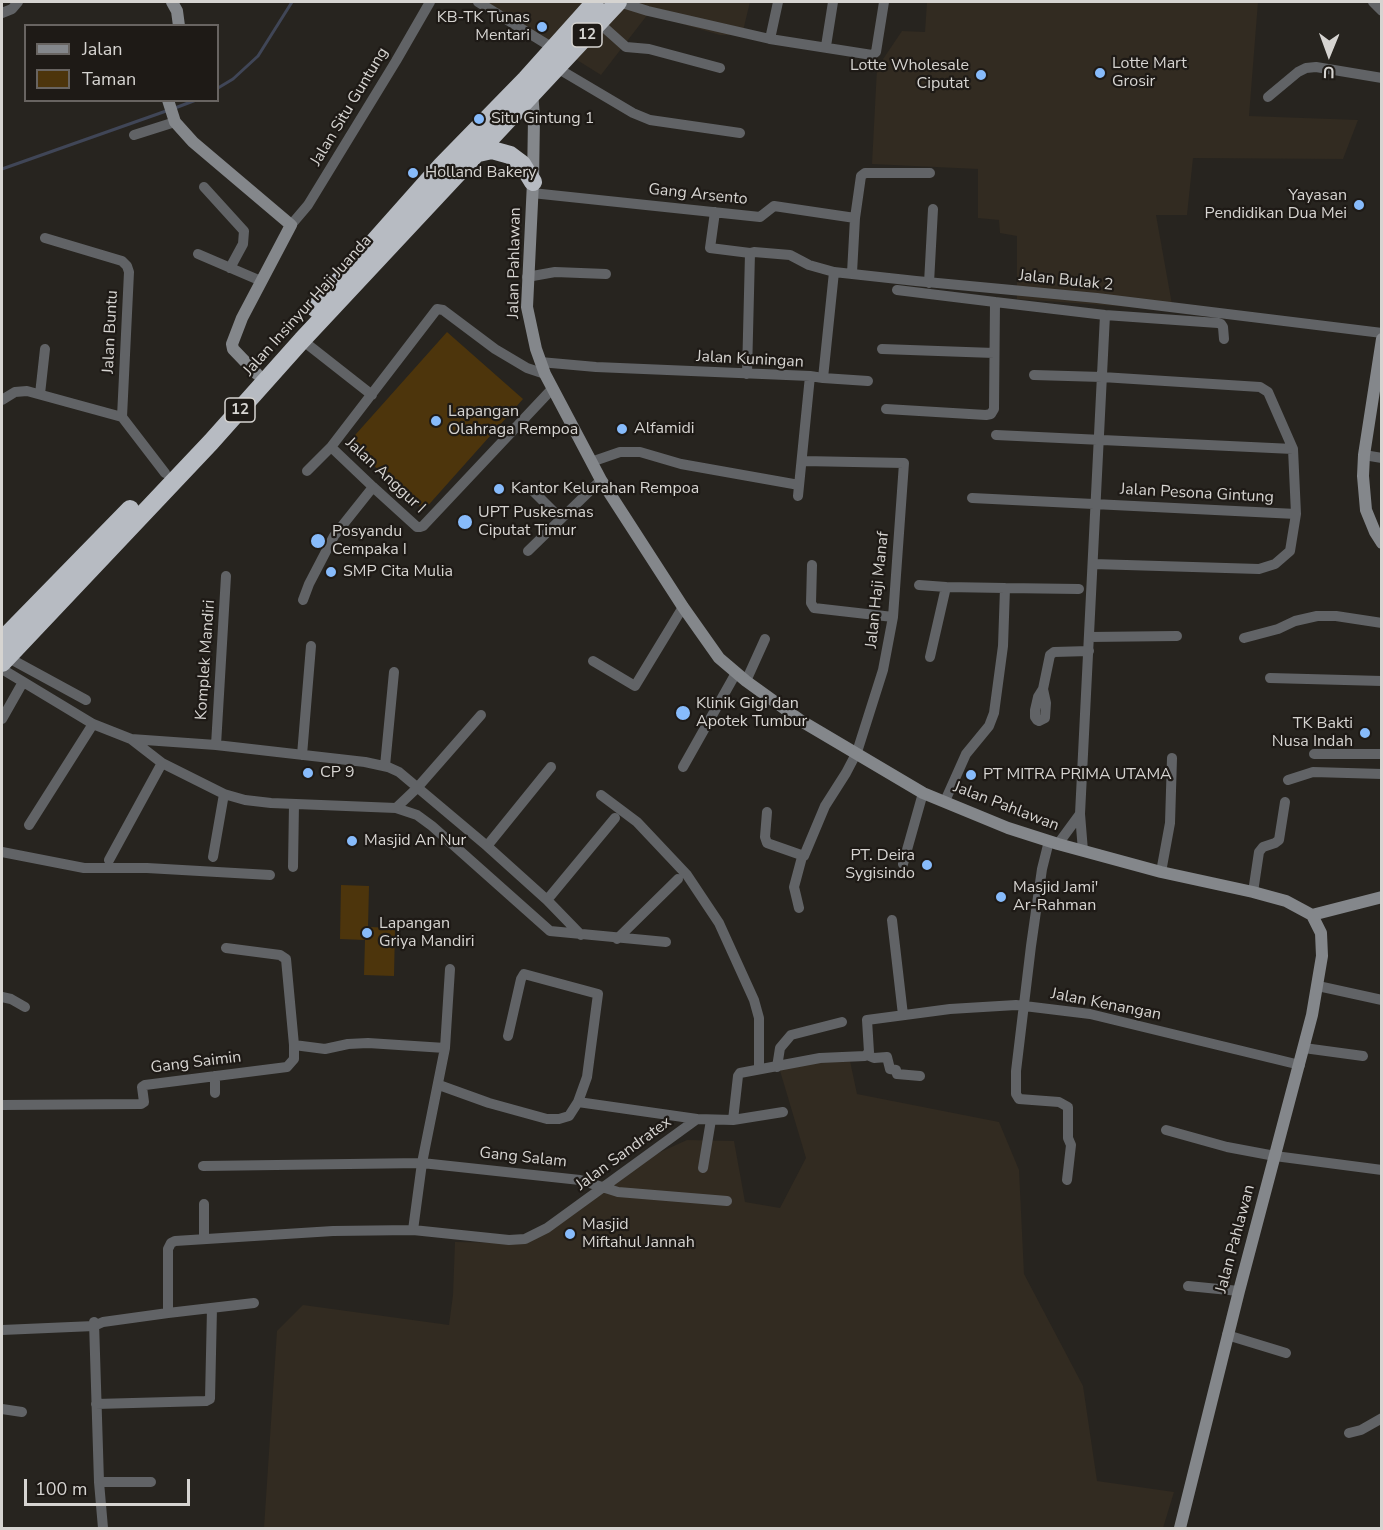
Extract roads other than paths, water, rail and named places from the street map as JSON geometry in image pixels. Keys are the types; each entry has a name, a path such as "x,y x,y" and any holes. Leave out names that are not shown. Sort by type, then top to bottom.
{"highway":[{"name":"Jalan Insinyur Haji Juanda","path":"3,657 211,442 474,154 530,87 553,48 596,2"},
{"name":"Jalan Insinyur Haji Juanda","path":"3,657 442,165 530,87 557,68 619,2"},
{"path":"474,154 492,150 510,155 522,164 533,188"}],"main road":[{"path":"172,2 177,11 178,24"},
{"name":"Jalan Pahlawan","path":"530,87 533,188 527,307 542,368 601,480 710,646 741,677 803,722 923,793 945,801 960,810 1054,843 1161,872 1253,892 1297,906 1312,915 1321,933 1318,986 1300,1065 1227,1335 1180,1528"},
{"path":"168,102 174,119 193,142 291,225 242,318 232,344 233,349 257,374"},
{"path":"1381,347 1364,455 1363,476 1366,510 1382,543"},
{"path":"1312,915 1382,897"}],"street":[{"path":"2,13 12,9 18,2"},
{"name":"Jalan Situ Guntung","path":"291,225 308,204 430,2"},
{"path":"478,2 553,48"},
{"path":"619,2 648,11 770,39 874,54 884,2"},
{"path":"770,39 778,2"},
{"path":"826,46 832,2"},
{"path":"1373,2 1382,11"},
{"path":"598,22 626,47 649,49 720,68"},
{"path":"1268,97 1306,68 1316,67 1382,78"},
{"path":"557,68 633,113 650,120 740,133"},
{"path":"134,135 174,119"},
{"path":"852,273 855,218 860,180 865,173 930,173"},
{"path":"204,187 244,231 243,244 230,268"},
{"name":"Gang Arsento","path":"533,188 760,217 774,206 855,218"},
{"path":"929,283 933,209"},
{"name":"Jalan Bulak 2","path":"715,212 710,248 790,255 809,265 834,272 1097,298 1382,333"},
{"name":"Jalan Buntu","path":"45,238 122,261 127,266 129,272 122,417"},
{"path":"747,374 750,253"},
{"path":"198,254 261,281"},
{"path":"527,278 555,272 606,274"},
{"path":"823,378 834,272"},
{"path":"897,290 1105,315 1218,323 1222,327 1224,339"},
{"path":"886,410 991,414 994,409 995,302"},
{"name":"Jalan Anggur I","path":"542,368 527,368 495,350 443,310 438,309 331,447 417,527 423,526 552,389"},
{"name":"Jalan Pesona Gintung","path":"1083,851 1080,814 1105,315"},
{"path":"302,340 372,395"},
{"path":"882,348 994,353"},
{"path":"40,394 45,349"},
{"name":"Jalan Kuningan","path":"542,368 810,376 798,490 681,465 640,452 620,452 591,462"},
{"name":"Jalan Pesona Gintung","path":"1034,375 1102,377 1265,388 1293,449 1296,514 1290,551 1275,564 1259,569 1093,564"},
{"path":"810,376 868,381"},
{"path":"2,400 21,391 40,394 122,417 165,473"},
{"path":"996,435 1293,449"},
{"path":"306,471 331,447"},
{"path":"1364,455 1382,458"},
{"name":"Jalan Haji Manaf","path":"799,908 794,887 802,857 805,855 825,806 857,752 883,670 893,617 904,463 802,461"},
{"path":"528,551 601,480"},
{"path":"303,600 334,536 373,487"},
{"path":"534,491 561,519"},
{"name":"Jalan Pesona Gintung","path":"972,498 1296,514"},
{"path":"812,565 810,603 814,608 893,617"},
{"name":"Komplek Mandiri","path":"216,745 226,576"},
{"path":"919,585 1079,589"},
{"path":"930,657 946,587"},
{"path":"945,801 966,754 989,726 994,713 1002,646 1005,588"},
{"path":"593,662 635,686 683,607"},
{"path":"1245,638 1317,616 1336,616 1382,623"},
{"path":"1089,637 1177,636"},
{"path":"683,767 765,639"},
{"path":"302,755 311,646"},
{"path":"1043,689 1050,655 1054,652 1089,651"},
{"path":"3,657 86,700"},
{"name":"Komplek Mandiri","path":"3,657 23,682 93,724 131,739 162,763 224,794 245,800 294,804 396,808 417,815 550,932 581,935"},
{"path":"385,765 394,672"},
{"path":"1270,678 1382,681"},
{"path":"2,719 23,682"},
{"path":"396,808 417,788 481,715"},
{"path":"29,825 93,724"},
{"name":"Komplek Mandiri","path":"131,739 216,745 385,765 399,772 487,846 547,900 581,935"},
{"path":"1314,754 1382,754"},
{"path":"1161,872 1170,823 1172,759"},
{"path":"109,860 162,763"},
{"path":"487,846 551,767"},
{"path":"1288,780 1313,772 1382,774"},
{"path":"903,864 923,793"},
{"path":"213,857 224,794"},
{"path":"601,795 637,822 687,875 719,923 754,999 759,1018 759,1068"},
{"path":"1253,892 1259,852 1263,847 1279,840 1285,802"},
{"path":"293,867 294,804"},
{"path":"767,812 765,837 767,843 802,857"},
{"path":"1066,1180 1071,1145 1068,1136 1068,1107 1059,1102 1019,1099 1016,1094 1016,1071 1042,869 1054,843 1080,814"},
{"path":"547,900 615,818"},
{"path":"2,852 84,868 158,868 270,875"},
{"path":"617,939 678,879"},
{"path":"892,921 903,1015"},
{"path":"581,935 666,942"},
{"path":"226,948 280,955 285,959 294,1045 321,1049 355,1043 445,1048"},
{"path":"413,1230 422,1163 445,1048 450,969"},
{"path":"438,1085 489,1103 547,1119 568,1116 578,1102 586,1077 598,994 524,974 508,1036"},
{"path":"1318,986 1382,1000"},
{"path":"2,997 25,1007"},
{"name":"Jalan Kenangan","path":"867,1055 867,1020 950,1009 1025,1005 1090,1014 1300,1065"},
{"path":"777,1067 780,1048 791,1035 842,1022"},
{"name":"Gang Saimin","path":"2,1105 141,1104 144,1102 143,1085 287,1067 294,1059 294,1045"},
{"path":"1304,1048 1363,1056"},
{"path":"733,1120 738,1076 743,1072 759,1068 777,1067 820,1058 867,1055 874,1058 887,1057 890,1069 896,1070 897,1074 920,1076"},
{"path":"215,1076 215,1093"},
{"name":"Jalan Sandratex","path":"578,1102 697,1119"},
{"path":"697,1119 733,1120 783,1112"},
{"name":"Jalan Sandratex","path":"168,1313 169,1246 175,1241 333,1231 413,1230 509,1240 525,1239 547,1228 697,1119"},
{"path":"703,1168 711,1120"},
{"path":"1166,1130 1227,1147 1275,1156 1382,1170"},
{"name":"Gang Salam","path":"203,1166 422,1163 580,1180 618,1192 727,1201"},
{"path":"204,1204 204,1239"},
{"path":"1188,1286 1239,1291"},
{"path":"2,1330 97,1323 254,1303"},
{"path":"96,1404 206,1401 210,1399 212,1308"},
{"path":"97,1323 96,1404 103,1528"},
{"path":"2,1324 97,1323"},
{"path":"1227,1335 1286,1353"},
{"path":"2,1409 22,1412"},
{"path":"1349,1433 1361,1430 1382,1418"},
{"path":"99,1482 151,1482"}],"waterway":[{"path":"219,87 233,79 258,56 292,2"},
{"path":"175,108 191,102"},
{"path":"2,169 169,110"}],"place":[{"name":"KB-TK Tunas Mentari","path":"542,27"},
{"name":"Lotte Mart Grosir","path":"1100,73"},
{"name":"Lotte Wholesale Ciputat","path":"981,75"},
{"name":"Situ Gintung 1","path":"479,119"},
{"name":"Holland Bakery","path":"413,173"},
{"name":"Yayasan Pendidikan Dua Mei","path":"1359,205"},
{"name":"Lapangan Olahraga Rempoa","path":"436,421"},
{"name":"Alfamidi","path":"622,429"},
{"name":"Kantor Kelurahan Rempoa","path":"499,489"},
{"name":"UPT Puskesmas Ciputat Timur","path":"465,522"},
{"name":"Posyandu Cempaka I","path":"318,541"},
{"name":"SMP Cita Mulia","path":"331,572"},
{"name":"Klinik Gigi dan Apotek Tumbur","path":"683,713"},
{"name":"TK Bakti Nusa Indah","path":"1365,733"},
{"name":"CP 9","path":"308,773"},
{"name":"PT MITRA PRIMA UTAMA","path":"971,775"},
{"name":"Masjid An Nur","path":"352,841"},
{"name":"PT. Deira Sygisindo","path":"927,865"},
{"name":"Masjid Jami' Ar-Rahman","path":"1001,897"},
{"name":"Lapangan Griya Mandiri","path":"367,933"},
{"name":"Masjid Miftahul Jannah","path":"570,1234"}]}
